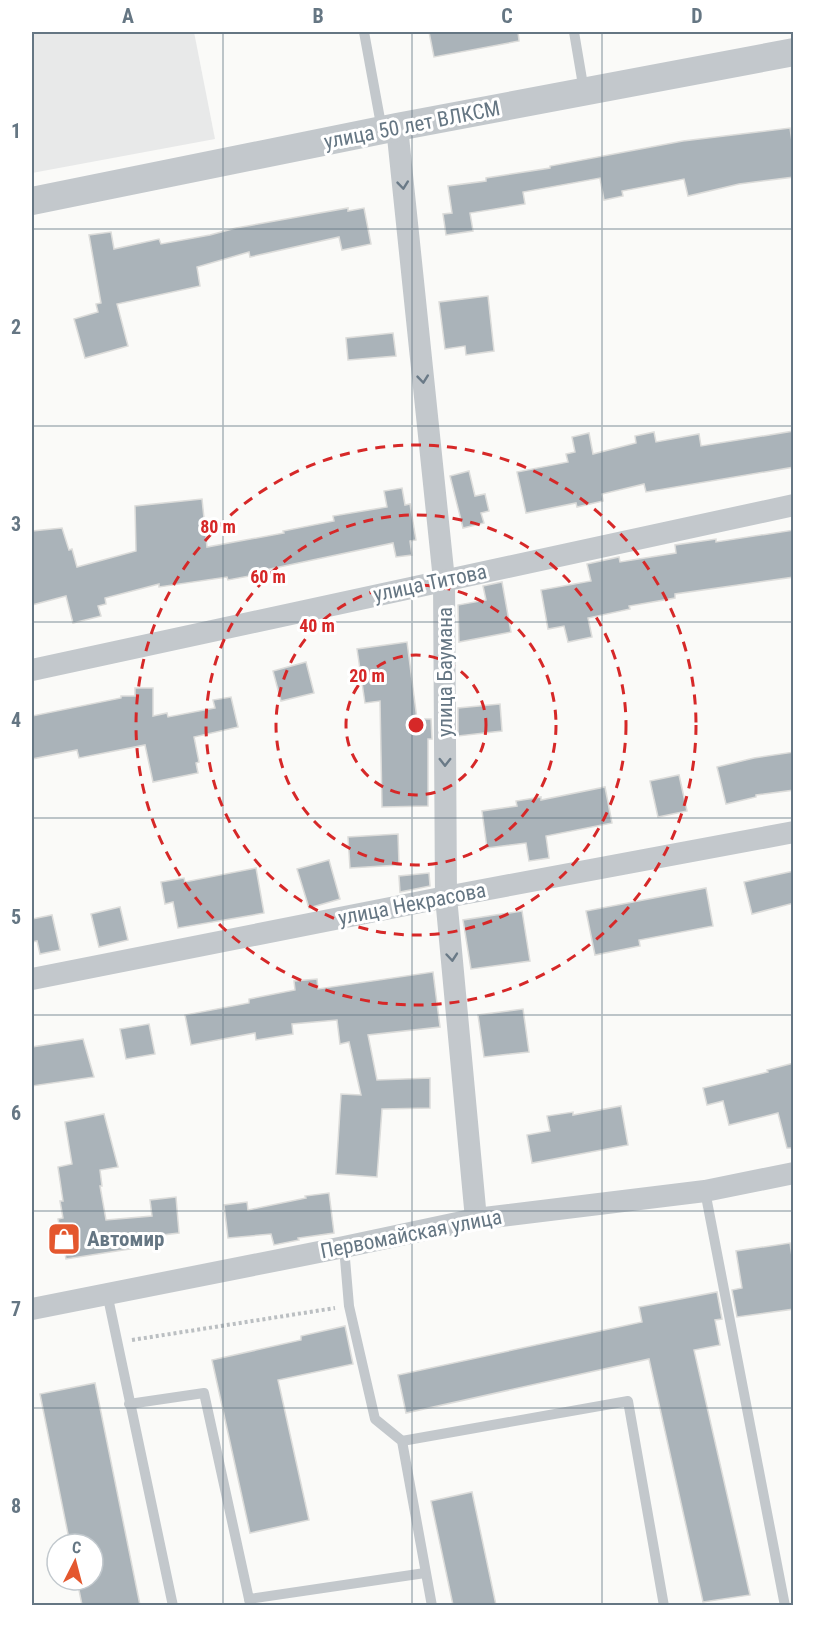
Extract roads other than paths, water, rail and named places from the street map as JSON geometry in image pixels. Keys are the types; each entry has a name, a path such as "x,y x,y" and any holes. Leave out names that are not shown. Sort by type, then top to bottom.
{"street":[{"name":"улица 50 лет ВЛКСМ","path":"32,201 390,128 794,52"},
{"name":"улица Баумана","path":"390,128 444,580 446,897 476,1219"},
{"name":"улица Титова","path":"32,670 794,504"},
{"name":"улица Некрасова","path":"32,980 446,897 794,832"},
{"name":"Первомайская улица","path":"32,1309 476,1219 705,1191 794,1173"}],"lane":[{"path":"364,32 390,128"},
{"path":"574,32 585,91"},
{"path":"705,1191 785,1605"},
{"path":"344,1247 349,1306 375,1419 402,1440 432,1605"},
{"path":"107,1293 173,1605"},
{"path":"129,1404 204,1393 250,1602 425,1573"},
{"path":"402,1440 628,1401 664,1605"}],"place":[{"name":"Автомир","path":"64,1239"}]}
